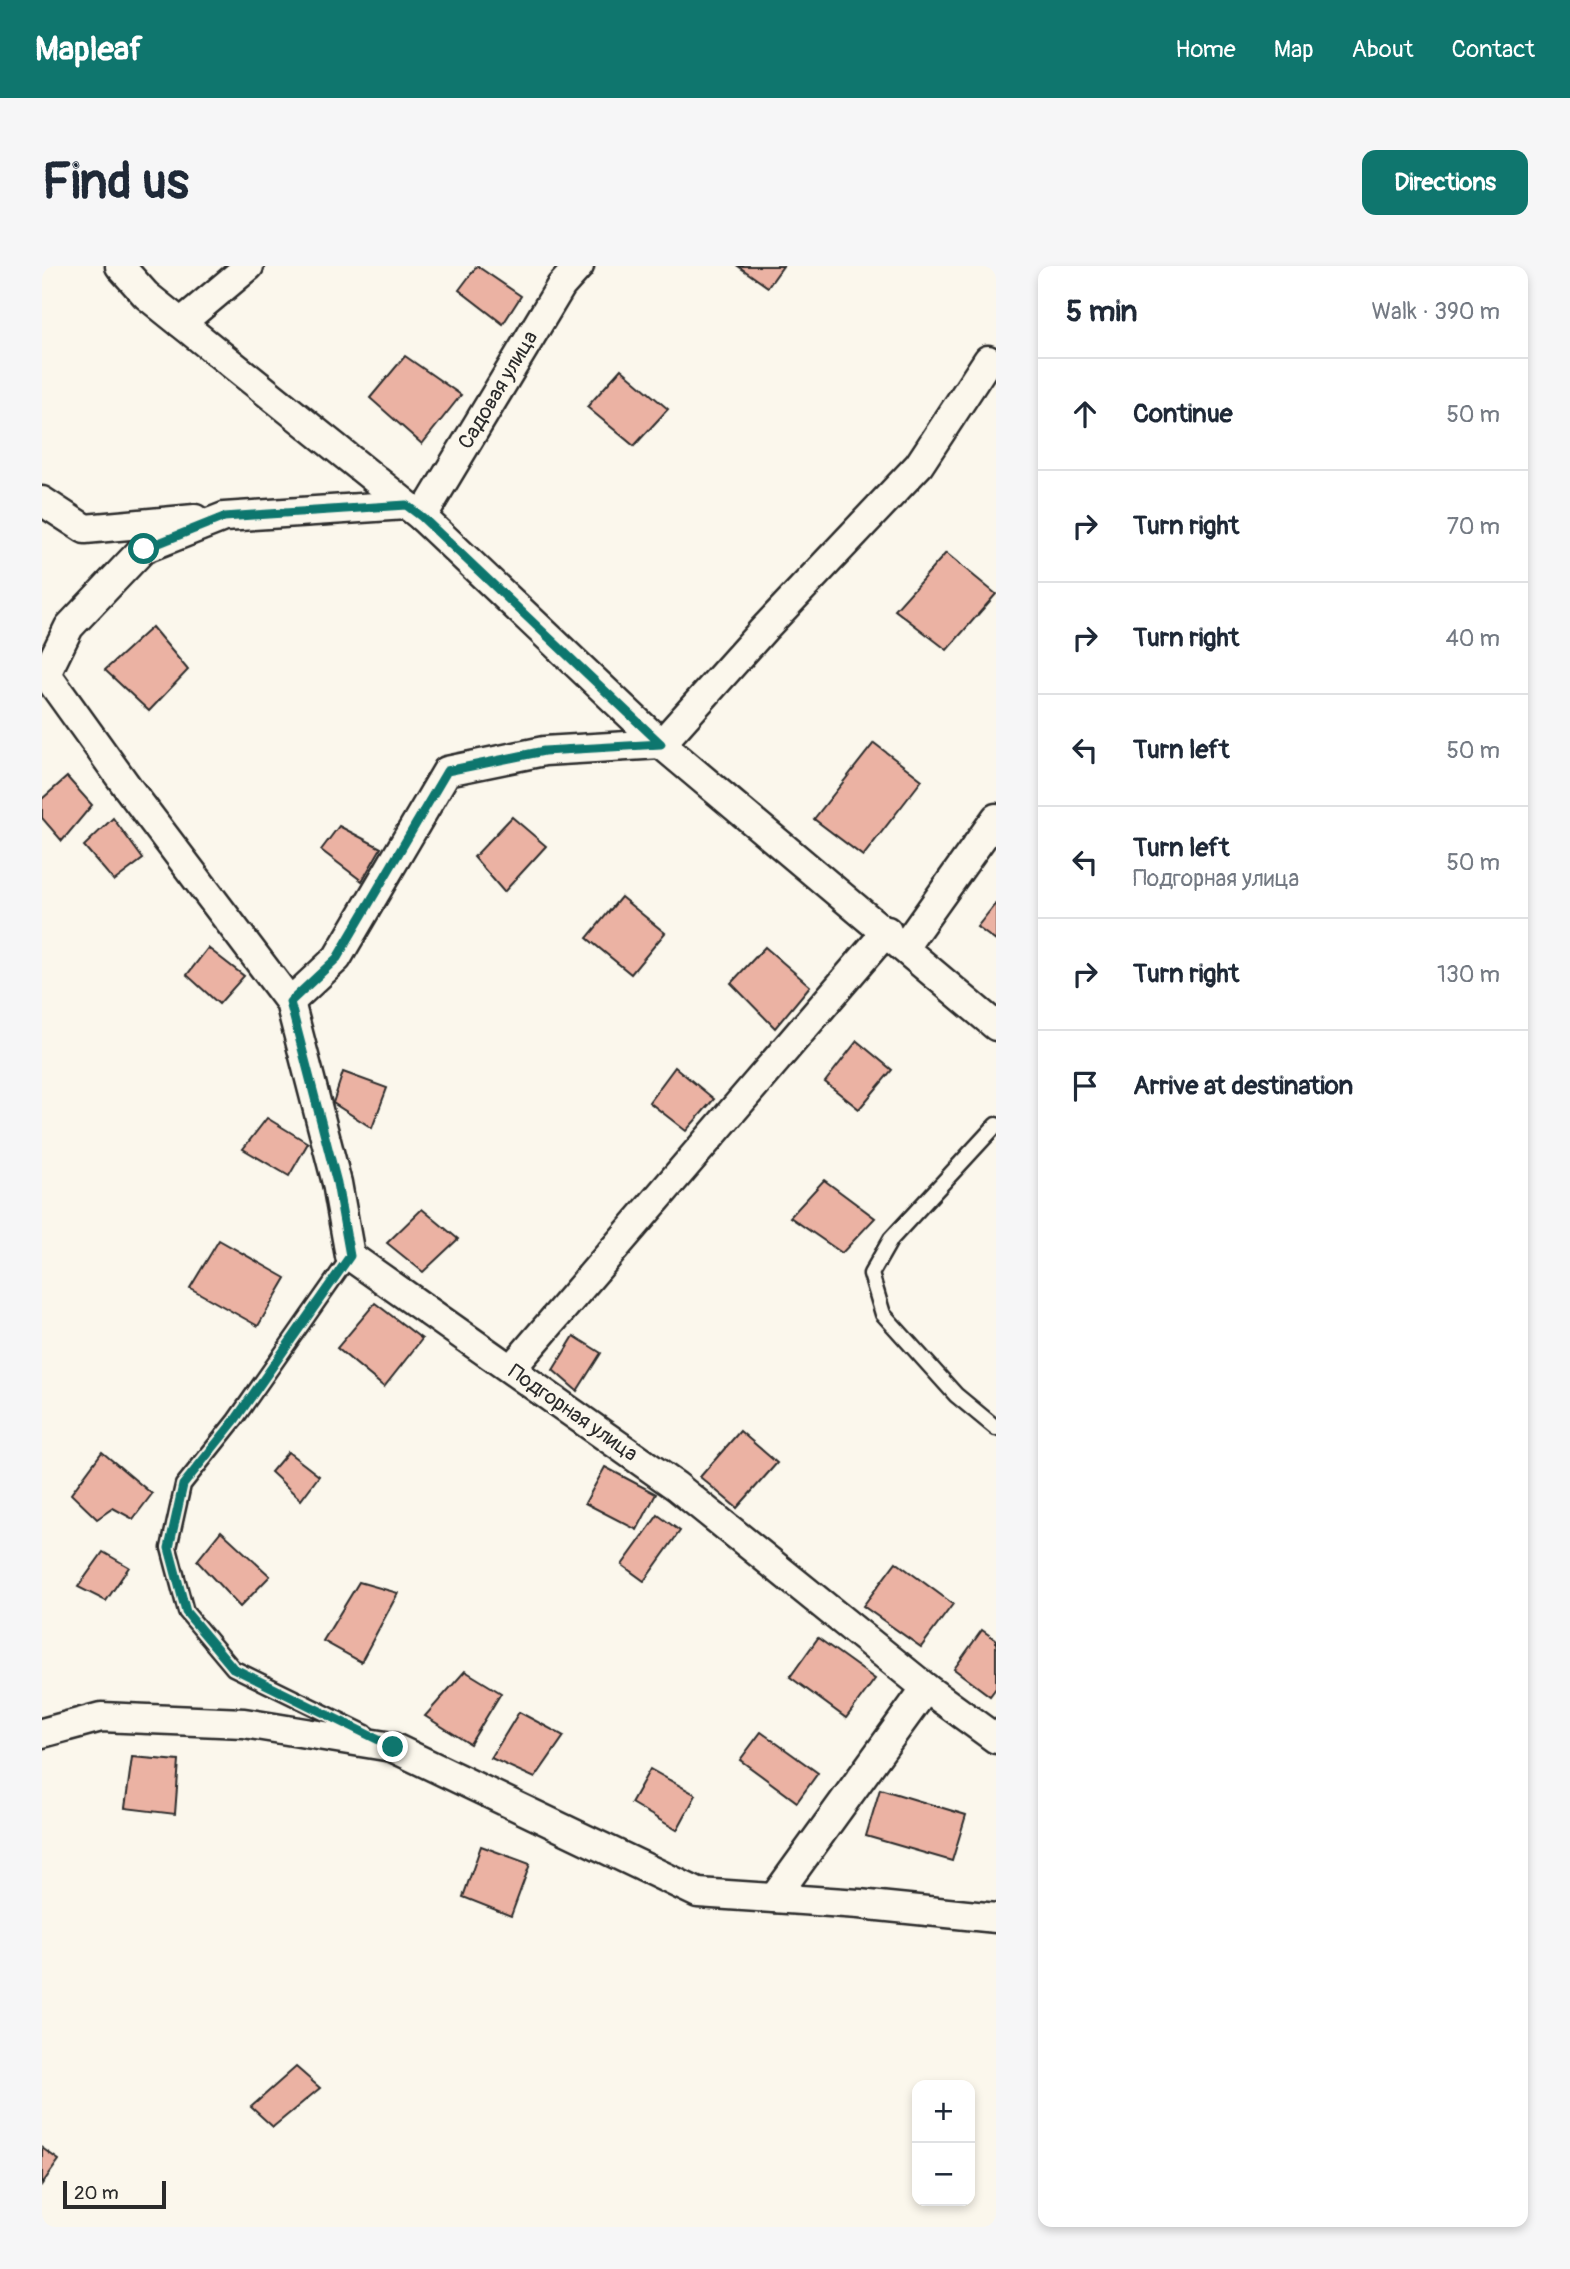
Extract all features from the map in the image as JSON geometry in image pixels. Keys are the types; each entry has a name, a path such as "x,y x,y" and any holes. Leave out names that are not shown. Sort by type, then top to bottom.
{"street":[{"path":"120,266 146,295 414,511 661,744 896,939 996,1026"},
{"path":"181,323 249,266"},
{"name":"Садовая улица","path":"414,511 561,286 579,266"},
{"path":"290,1002 337,958 447,771 544,751 661,744 764,629 919,465 988,360"},
{"path":"42,501 85,529 224,517 414,511"},
{"path":"224,517 144,549 69,627 43,670 128,788 290,1002 337,1183 350,1256"},
{"path":"511,1369 896,939 996,818"},
{"name":"Подгорная улица","path":"350,1256 676,1486 926,1688 996,1739"},
{"path":"774,1898 926,1688"},
{"path":"42,1733 101,1717 153,1719 244,1723 393,1747 698,1893 996,1918"}],"lane":[{"path":"996,1125 891,1239 871,1274 883,1314 956,1395 996,1428"},
{"path":"350,1256 235,1420 183,1485 169,1548 186,1612 233,1668 393,1747"}],"building":[{"path":"477,266 521,296 503,324 459,290"},
{"path":"738,266 783,266 768,287"},
{"path":"405,356 461,395 422,444 370,398"},
{"path":"621,369 668,409 634,446 587,407"},
{"path":"946,553 996,594 947,650 895,610"},
{"path":"152,627 188,670 149,711 105,670"},
{"path":"874,743 922,780 863,856 814,819"},
{"path":"67,777 92,805 62,841 42,818 42,799"},
{"path":"512,817 546,846 504,892 474,857"},
{"path":"113,818 143,859 114,881 84,846"},
{"path":"339,826 381,848 362,881 321,850"},
{"path":"621,897 665,933 631,974 587,938"},
{"path":"996,903 996,941 977,927"},
{"path":"765,947 810,986 775,1028 731,983"},
{"path":"208,948 244,976 219,1004 187,975"},
{"path":"857,1041 892,1070 859,1109 825,1082"},
{"path":"675,1067 714,1099 686,1131 649,1102"},
{"path":"343,1072 387,1088 372,1128 333,1103"},
{"path":"267,1118 308,1143 289,1176 243,1149"},
{"path":"824,1180 875,1218 842,1253 790,1217"},
{"path":"422,1209 458,1239 423,1272 387,1243"},
{"path":"219,1240 286,1278 258,1326 190,1288"},
{"path":"375,1303 422,1339 384,1387 337,1348"},
{"path":"574,1336 601,1353 577,1391 553,1370"},
{"path":"740,1431 777,1463 737,1508 700,1477"},
{"path":"102,1452 152,1494 133,1519 113,1508 97,1519 71,1494"},
{"path":"288,1452 319,1476 301,1500 271,1472"},
{"path":"605,1467 656,1494 637,1530 585,1503"},
{"path":"658,1515 680,1531 644,1581 622,1565"},
{"path":"221,1531 270,1576 240,1607 197,1561"},
{"path":"103,1552 129,1567 106,1601 78,1587"},
{"path":"896,1562 953,1604 921,1647 863,1606"},
{"path":"359,1582 398,1593 361,1662 323,1641"},
{"path":"982,1630 996,1640 996,1688 990,1696 954,1669"},
{"path":"818,1638 875,1679 846,1718 790,1677"},
{"path":"465,1671 501,1693 470,1744 425,1716"},
{"path":"519,1712 564,1736 535,1778 491,1758"},
{"path":"761,1732 818,1773 797,1802 740,1760"},
{"path":"132,1757 179,1761 175,1814 125,1808"},
{"path":"650,1769 696,1795 677,1830 631,1803"},
{"path":"880,1789 966,1815 952,1861 866,1836"},
{"path":"481,1846 530,1864 511,1916 463,1897"},
{"path":"296,2067 320,2088 273,2127 251,2107"},
{"path":"42,2148 59,2160 42,2184"}],"route":[{"path":"144,549 224,517 406,505 422,517 661,744 544,751 447,771 337,958 290,1002 337,1183 350,1256 235,1420 183,1485 169,1548 186,1612 233,1668 393,1747"}]}
